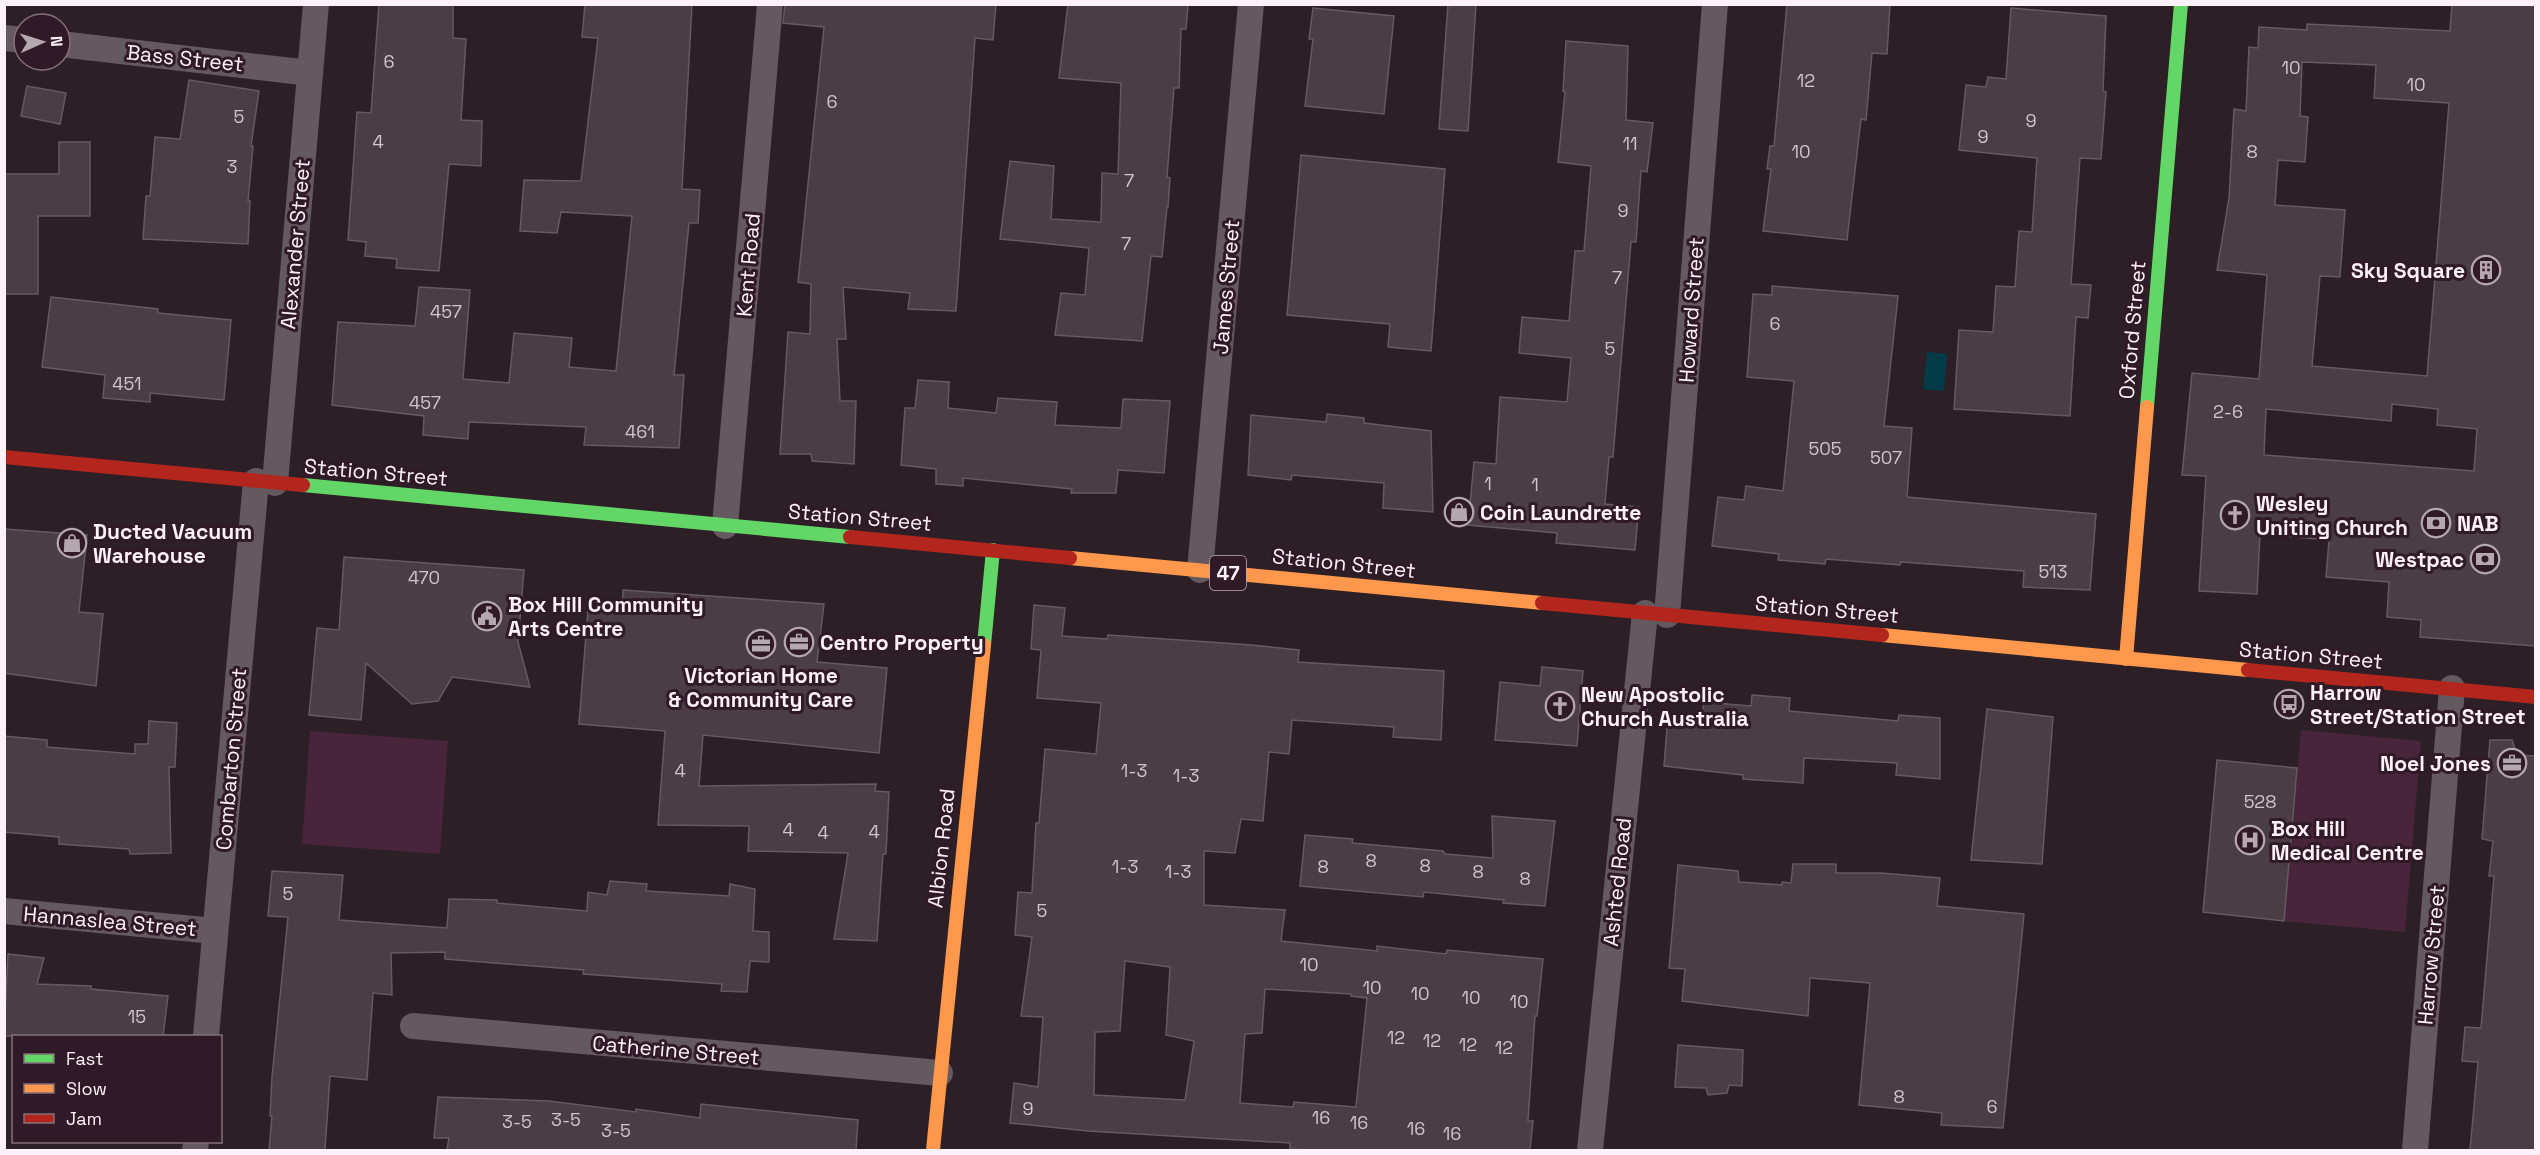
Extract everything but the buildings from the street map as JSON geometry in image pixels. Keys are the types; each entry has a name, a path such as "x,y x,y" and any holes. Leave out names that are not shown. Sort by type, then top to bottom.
{"main road":[{"name":"Oxford Street","path":"2126,659 2181,4"},
{"name":"Station Street","path":"4,458 2535,697"},
{"name":"Albion Road","path":"933,1150 993,550"}],"street":[{"name":"Alexander Street","path":"266,482 316,4"},
{"name":"Kent Road","path":"725,526 770,4"},
{"name":"James Street","path":"1200,570 1251,4"},
{"name":"Howard Street","path":"1656,614 1715,4"},
{"name":"Bass Street","path":"72,45 310,73"},
{"name":"Combarton Street","path":"206,1035 215,931 266,482"},
{"name":"Ashted Road","path":"1590,1150 1656,614"},
{"name":"Harrow Street","path":"2415,1150 2452,688"},
{"name":"Hannaslea Street","path":"4,912 215,931"},
{"name":"Catherine Street","path":"413,1026 940,1073"}],"shaded area":[{"path":"2301,730 2421,741 2405,932 2284,921"},
{"path":"310,731 448,741 440,854 302,844"}],"water":[{"path":"1927,352 1947,354 1944,391 1923,389"}],"traffic: fast":[{"path":"2147,407 2181,4"},
{"path":"303,485 850,537"},
{"path":"984,645 993,550"}],"traffic: slow":[{"path":"2126,659 2147,407"},
{"path":"1070,558 1542,603"},
{"path":"1882,635 2248,670"},
{"path":"933,1150 984,645"}],"traffic: jam":[{"path":"4,457 303,485"},
{"path":"850,537 1070,558"},
{"path":"1542,603 1882,635"},
{"path":"2248,670 2536,697"}],"place":[{"name":"Sky Square","path":"2486,270"},
{"name":"Coin Laundrette","path":"1459,512"},
{"name":"Wesley Uniting Church","path":"2235,515"},
{"name":"NAB","path":"2436,523"},
{"name":"Ducted Vacuum Warehouse","path":"72,543"},
{"name":"Westpac","path":"2485,559"},
{"name":"Box Hill Community Arts Centre","path":"487,616"},
{"name":"Centro Property","path":"799,642"},
{"name":"Victorian Home & Community Care","path":"761,644"},
{"name":"Harrow Street/Station Street","path":"2289,704"},
{"name":"New Apostolic Church Australia","path":"1560,706"},
{"name":"Noel Jones","path":"2512,763"},
{"name":"Box Hill Medical Centre","path":"2250,840"}]}
